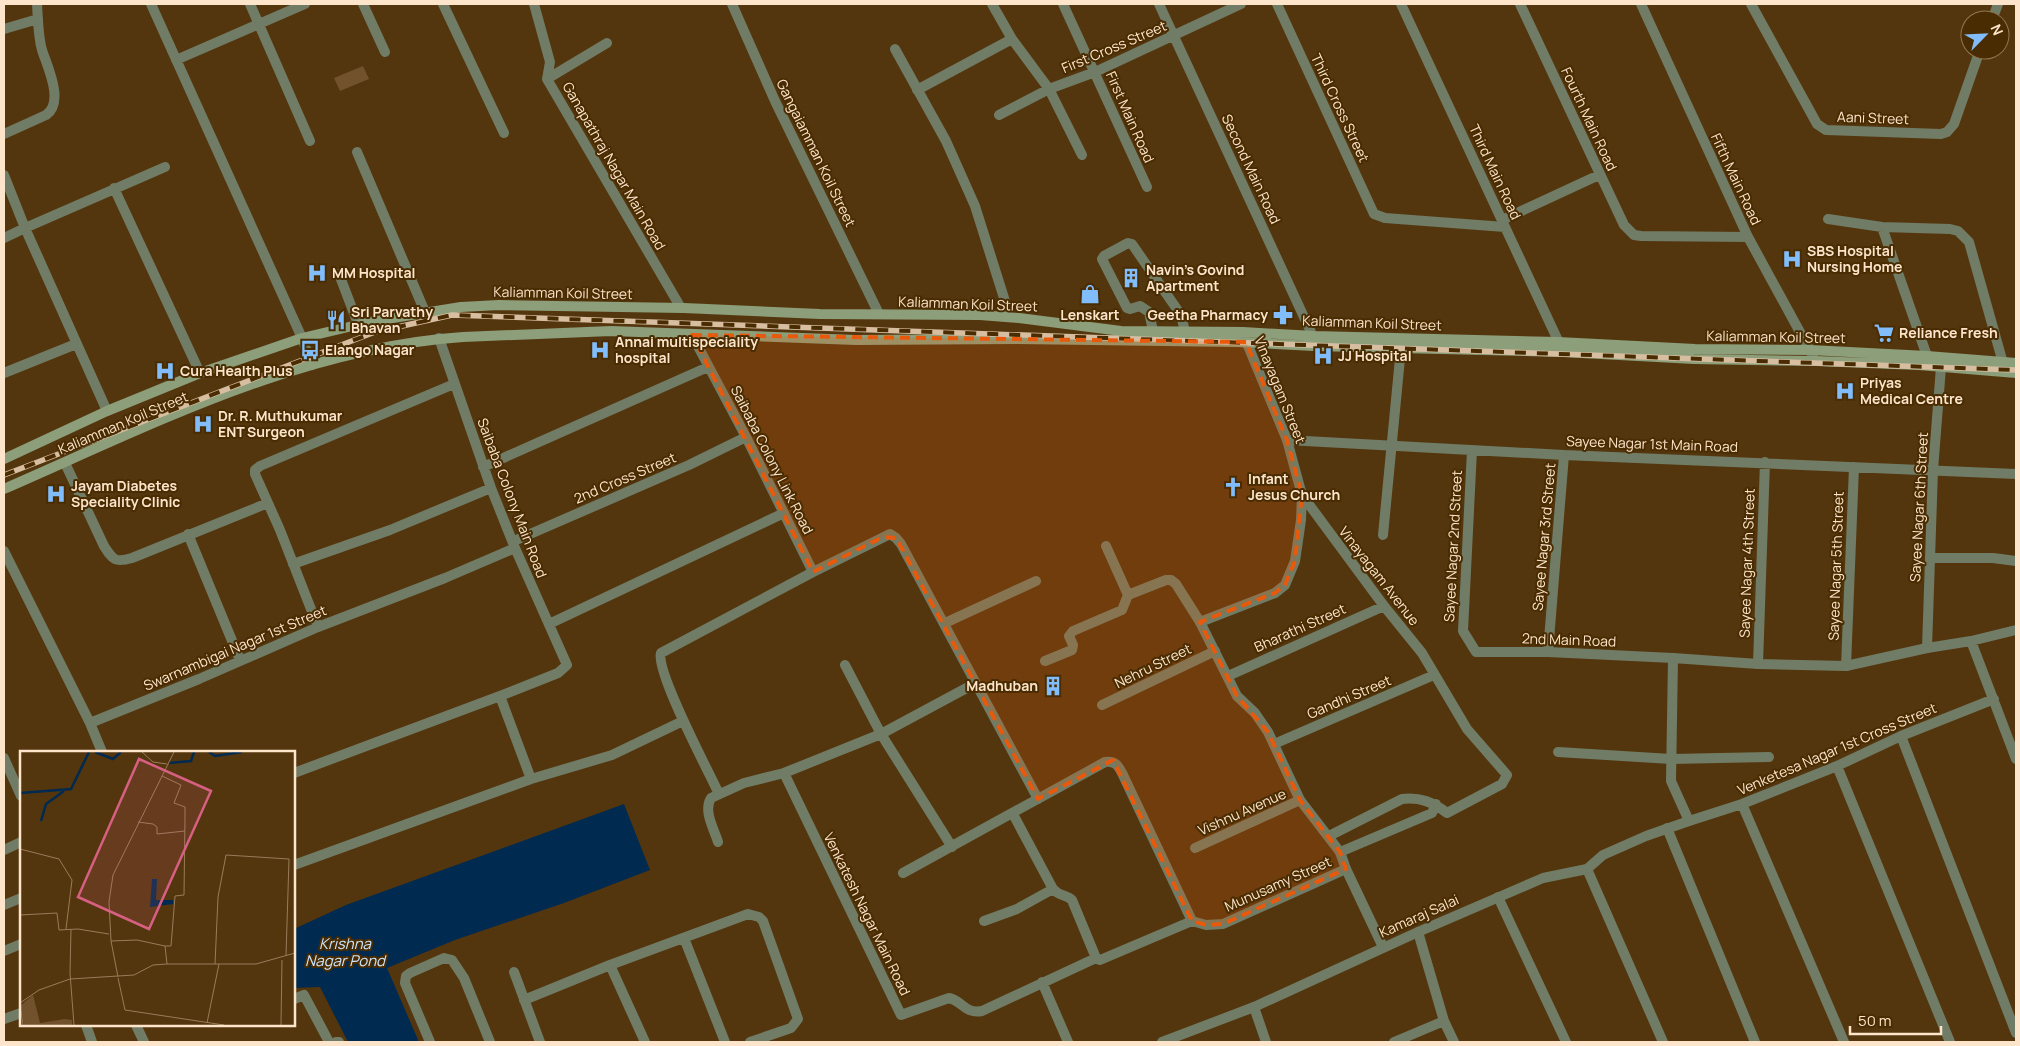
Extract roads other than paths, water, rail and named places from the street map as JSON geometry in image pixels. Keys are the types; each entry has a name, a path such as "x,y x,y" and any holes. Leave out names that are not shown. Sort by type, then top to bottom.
{"main road":[{"name":"Kaliamman Koil Street","path":"4,459 107,412 200,373 302,338 358,324 425,312 499,305 1010,317 1121,331 1185,332 1401,348 1563,352 1694,359 1816,361 2016,373"},
{"name":"Kaliamman Koil Street","path":"4,490 119,437 211,400 312,365 361,351 439,338 611,331 856,340 1244,337"},
{"name":"Kaliamman Koil Street","path":"1316,341 1558,342 1695,349 1810,350 2016,363"}],"street":[{"path":"4,134 46,115 52,107 54,87 42,49 36,4"},
{"path":"151,4 302,338 312,365"},
{"path":"250,4 310,142"},
{"path":"176,60 305,4"},
{"path":"363,4 384,52"},
{"path":"443,4 504,133"},
{"name":"Ganapathraj Nagar Main Road","path":"534,4 550,62 547,79 681,308"},
{"name":"Gangaiamman Koil Street","path":"732,4 775,101 878,314"},
{"path":"992,4 1012,38 1049,89 1082,155"},
{"name":"First Main Road","path":"1064,4 1147,187"},
{"name":"Second Main Road","path":"1159,4 1316,341"},
{"name":"First Cross Street","path":"999,115 1049,89 1095,72 1241,4"},
{"name":"Third Cross Street","path":"1277,4 1374,214 1385,218 1504,224"},
{"name":"Third Main Road","path":"1401,4 1563,352"},
{"name":"Fourth Main Road","path":"1520,4 1599,175 1624,225 1634,236 1748,237"},
{"name":"Fifth Main Road","path":"1641,4 1748,237 1816,361"},
{"name":"Aani Street","path":"1751,4 1817,124 1826,130 1931,134 1947,132 1954,124 1976,60"},
{"path":"4,29 38,19"},
{"path":"917,90 1012,38"},
{"path":"547,79 608,43"},
{"path":"895,49 946,141 975,206 1010,317"},
{"path":"357,152 425,312"},
{"path":"4,238 165,167"},
{"path":"4,175 25,228 107,412"},
{"path":"1504,224 1599,175"},
{"path":"114,188 200,373"},
{"path":"1828,219 1882,226 1958,231 1969,242 2003,363"},
{"path":"1882,226 1927,356"},
{"path":"1154,331 1150,313 1140,306 1127,308 1102,259 1104,256 1128,243 1132,244 1181,315 1185,332"},
{"path":"339,274 358,324"},
{"name":"Saibaba Colony Link Road","path":"692,335 746,437 813,572"},
{"name":"Vinayagam Street","path":"1200,622 1275,594 1285,585 1295,561 1301,520 1302,495 1287,440 1244,337"},
{"name":"Saibaba Colony Main Road","path":"439,338 491,488 567,665 558,673 500,696"},
{"path":"4,373 76,344"},
{"path":"1383,535 1401,348"},
{"path":"483,467 708,367"},
{"name":"Sayee Nagar 6th Street","path":"1927,648 1933,470 1940,367"},
{"path":"318,627 255,470 260,466 454,384"},
{"name":"2nd Cross Street","path":"392,598 445,578 514,544 689,465 746,437"},
{"name":"Sayee Nagar 1st Main Road","path":"1287,440 1564,455 2016,474"},
{"name":"Sayee Nagar 2nd Street","path":"1469,641 1462,631 1472,450"},
{"name":"Sayee Nagar 3rd Street","path":"1548,652 1564,455"},
{"name":"Sayee Nagar 4th Street","path":"1758,664 1765,462"},
{"path":"65,463 104,546 111,558 117,561 132,558 268,502"},
{"name":"Sayee Nagar 5th Street","path":"1846,666 1854,467"},
{"path":"293,564 390,530 491,488"},
{"name":"Vinayagam Avenue","path":"1302,495 1384,606 1422,652 1467,729 1505,771 1507,777 1502,784 1447,813 1436,804"},
{"path":"549,624 784,513"},
{"path":"188,534 240,660"},
{"path":"719,794 684,721 661,664 661,653 813,572 890,534 901,544 945,622 974,684 1038,799"},
{"path":"1045,661 1072,650 1073,645 1069,636 1071,633 1122,610 1128,595 1106,546"},
{"path":"4,551 90,723 102,751"},
{"path":"1930,558 1993,558 2016,561"},
{"path":"1128,595 1166,580 1171,580 1176,584 1200,622 1237,696 1255,714 1274,744 1300,800 1340,852 1346,869 1383,947"},
{"path":"945,622 1036,581"},
{"name":"Swarnambigai Nagar 1st Street","path":"90,723 199,679 318,627 392,598"},
{"name":"Bharathi Street","path":"1228,676 1384,606"},
{"name":"2nd Main Road","path":"1469,641 1476,652 1548,652 1758,664 1846,666 1927,648 1971,642 2016,630"},
{"path":"1971,642 2016,759"},
{"name":"Nehru Street","path":"1102,705 1215,651"},
{"path":"1663,1042 1588,870 1603,855 1688,821 1671,781 1672,658"},
{"path":"845,665 881,734 952,847"},
{"name":"Gandhi Street","path":"1274,744 1434,675"},
{"path":"718,842 707,807 711,798 744,783 784,773 881,734 974,684"},
{"path":"295,774 500,696 531,779"},
{"name":"Venketesa Nagar 1st Cross Street","path":"1688,821 1742,804 1837,766 1901,736 1994,699"},
{"path":"295,865 531,779 612,755 684,721"},
{"path":"1901,736 2016,1033"},
{"path":"1558,752 1671,759 1770,757"},
{"path":"4,758 20,794"},
{"path":"904,873 1105,762 1111,761 1119,768 1192,921"},
{"path":"1837,766 1950,1042"},
{"name":"Venkatesh Nagar Main Road","path":"784,773 901,1015 948,998 955,1000 966,1010 982,1011 1096,958 1100,960 1192,921"},
{"path":"1329,836 1402,799 1414,798 1436,804"},
{"name":"Vishnu Avenue","path":"1195,848 1300,800"},
{"name":"Munusamy Street","path":"1340,852 1432,813 1436,804"},
{"path":"1742,804 1844,1042"},
{"path":"1013,814 1053,889 1057,894 1070,897 1072,900 1096,958"},
{"path":"1668,828 1755,1042"},
{"path":"4,850 20,842"},
{"name":"Munusamy Street","path":"1192,921 1206,925 1224,924 1346,869"},
{"name":"Kamaraj Salai","path":"1162,1042 1254,1007 1383,947 1543,878 1588,870"},
{"path":"984,921 1017,909 1053,889"},
{"path":"1498,897 1566,1042"},
{"path":"4,905 20,898"},
{"path":"524,1000 748,914 759,917 763,921 798,1019 791,1028 750,1042"},
{"path":"1418,932 1444,1021 1454,1042"},
{"path":"684,938 725,1042"},
{"path":"4,951 20,944"},
{"path":"430,1042 405,983 406,976 444,958 452,960 464,978 490,1042"},
{"path":"610,966 645,1042"},
{"path":"514,972 540,1042"},
{"path":"1042,982 1068,1042"},
{"path":"295,999 304,995 329,1042"},
{"path":"1254,1007 1266,1042"},
{"path":"4,1019 20,1013"},
{"path":"1394,1042 1444,1021"},
{"path":"86,1026 92,1042"},
{"path":"136,1026 144,1042"}],"water":[{"name":"Krishna Nagar Pond","path":"624,804 650,870 564,903 455,940 387,968 419,1042 348,1042 320,987 295,988 295,929 346,905"}],"railway":[{"path":"4,475 375,332 452,315 2016,370"}],"place":[{"name":"SBS Hospital Nursing Home","path":"1792,259"},
{"name":"MM Hospital","path":"317,273"},
{"name":"Navin's Govind Apartment","path":"1131,278"},
{"name":"Lenskart","path":"1090,294"},
{"name":"Geetha Pharmacy","path":"1283,315"},
{"name":"Sri Parvathy Bhavan","path":"336,320"},
{"name":"Reliance Fresh","path":"1884,333"},
{"name":"Elango Nagar","path":"310,350"},
{"name":"Annai multispeciality hospital","path":"600,350"},
{"name":"JJ Hospital","path":"1323,356"},
{"name":"Cura Health Plus","path":"165,371"},
{"name":"Priyas Medical Centre","path":"1845,391"},
{"name":"Dr. R. Muthukumar ENT Surgeon","path":"203,424"},
{"name":"Infant Jesus Church","path":"1233,487"},
{"name":"Jayam Diabetes Speciality Clinic","path":"56,494"},
{"name":"Madhuban","path":"1053,686"}]}
